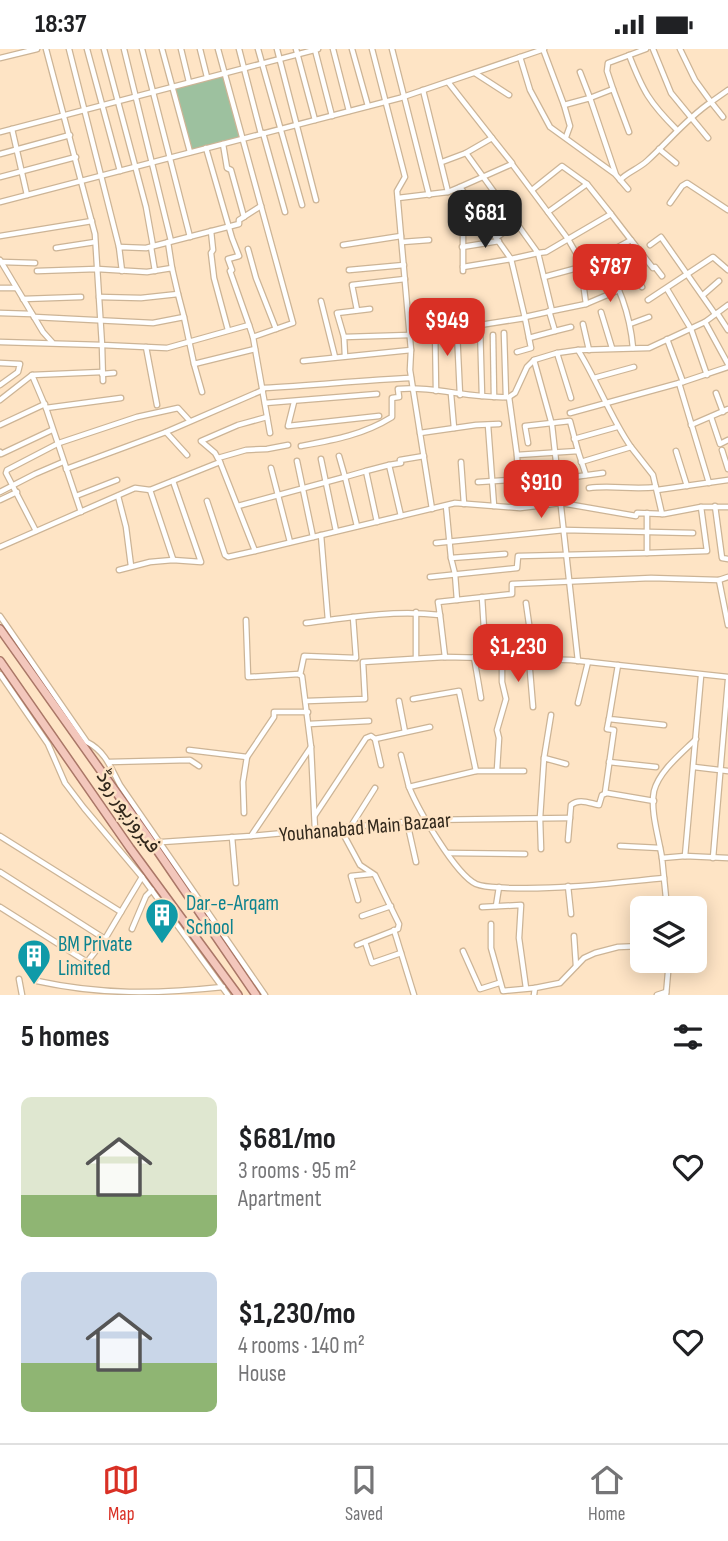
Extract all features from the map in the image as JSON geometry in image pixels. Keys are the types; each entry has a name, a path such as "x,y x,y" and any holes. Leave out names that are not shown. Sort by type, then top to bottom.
{"main road":[{"name":"فیروزپور روڈ","path":"0,629 256,995"},
{"name":"فیروزپور روڈ","path":"0,661 208,960 238,995"}],"street":[{"path":"0,58 37,49"},
{"path":"46,49 96,242 103,381"},
{"path":"69,49 119,247 122,271"},
{"path":"87,49 120,171"},
{"path":"104,49 135,167 155,271"},
{"path":"124,49 153,162 172,268 202,392"},
{"path":"142,49 190,237"},
{"path":"162,49 190,152"},
{"path":"181,49 189,82"},
{"path":"200,49 207,77"},
{"path":"218,49 293,323 253,337"},
{"path":"239,49 285,212"},
{"path":"258,49 302,205"},
{"path":"277,49 316,200"},
{"path":"0,132 244,69 296,52 316,49 332,116"},
{"path":"333,49 349,111"},
{"path":"352,49 368,106"},
{"path":"372,49 405,177 397,191 410,335 411,378 432,509"},
{"path":"392,49 429,195"},
{"path":"0,201 386,102 544,49 570,126 566,137"},
{"path":"629,132 606,65 646,49"},
{"path":"653,49 671,93 708,138"},
{"path":"680,49 695,80 723,117"},
{"path":"296,52 315,120"},
{"path":"629,55 642,89 653,106 677,130"},
{"path":"520,57 530,90 550,127 615,175 628,189"},
{"path":"580,72 615,175"},
{"path":"474,73 509,95"},
{"path":"448,82 568,239 580,260 586,304"},
{"path":"564,105 613,89"},
{"path":"423,90 448,192"},
{"path":"620,180 628,172 645,163 689,117 728,90"},
{"path":"12,129 27,195"},
{"path":"0,154 70,135"},
{"path":"442,162 466,153 492,138"},
{"path":"223,144 227,168 231,170 244,217"},
{"path":"206,148 239,256 228,259 232,270 230,271 253,337 270,433"},
{"path":"659,149 676,163"},
{"path":"466,153 538,253 555,331"},
{"path":"0,177 76,157"},
{"path":"398,198 448,192 512,164"},
{"path":"532,190 562,166 587,184 662,276"},
{"path":"670,204 687,183 728,210"},
{"path":"548,212 587,184"},
{"path":"460,187 512,258 531,348 517,352"},
{"path":"460,187 463,205 463,269 546,252 611,214"},
{"path":"119,247 152,246 239,224 239,220 261,206"},
{"path":"0,236 92,221"},
{"path":"462,247 497,239 517,222"},
{"path":"211,231 215,278 228,330"},
{"path":"650,245 661,237 728,330"},
{"path":"343,245 401,239 429,240"},
{"path":"544,277 581,267 631,240"},
{"path":"56,248 96,242"},
{"path":"616,248 642,287"},
{"path":"248,249 276,329"},
{"path":"600,256 612,272 619,290 630,324 633,348"},
{"path":"648,300 713,257 728,270"},
{"path":"1,261 35,263"},
{"path":"1,261 52,343"},
{"path":"349,270 404,265"},
{"path":"37,271 155,271 172,268"},
{"path":"357,310 352,285 405,279"},
{"path":"703,295 719,281"},
{"path":"0,288 17,288"},
{"path":"667,289 691,328 706,375"},
{"path":"482,396 480,325 586,304 619,290"},
{"path":"99,297 141,298 178,294"},
{"path":"23,299 81,297"},
{"path":"321,301 335,357"},
{"path":"301,446 356,435 378,426 392,417 392,398 399,397 398,389 507,397 515,393 527,367 534,360 557,353 649,348 705,322 728,305"},
{"path":"345,356 344,337 337,313 370,309"},
{"path":"601,312 612,348"},
{"path":"0,313 100,322 153,323 184,317"},
{"path":"630,324 649,317"},
{"path":"570,413 681,383 728,366 705,322"},
{"path":"583,324 589,350"},
{"path":"0,342 167,348 249,325"},
{"path":"435,326 436,391"},
{"path":"529,338 571,327"},
{"path":"457,332 460,395"},
{"path":"504,333 507,397 517,455 518,479"},
{"path":"344,337 410,335"},
{"path":"493,335 494,397"},
{"path":"667,339 709,483"},
{"path":"146,347 157,405"},
{"path":"194,364 255,349"},
{"path":"303,361 411,350"},
{"path":"578,351 617,426 653,475 662,514"},
{"path":"557,353 571,398"},
{"path":"534,360 551,423 578,661"},
{"path":"0,363 20,364 19,372 0,386"},
{"path":"594,378 634,367"},
{"path":"0,400 32,375 114,373"},
{"path":"32,375 59,443 81,512"},
{"path":"66,469 166,432 263,389 311,386 338,381 411,378"},
{"path":"691,425 725,410 716,393"},
{"path":"265,403 377,394"},
{"path":"451,394 454,428"},
{"path":"0,425 45,406 121,398"},
{"path":"294,401 288,426 379,417"},
{"path":"36,531 6,473 7,470 59,443 138,417 178,408 189,420"},
{"path":"255,551 219,460 202,440 238,425 267,417"},
{"path":"711,417 720,444 728,440"},
{"path":"528,443 526,426 570,421 586,475"},
{"path":"420,433 499,424"},
{"path":"488,425 494,506"},
{"path":"575,439 617,426"},
{"path":"0,452 1,454 52,431"},
{"path":"166,432 187,455"},
{"path":"0,547 135,488 150,490 246,450 288,445"},
{"path":"581,461 631,447"},
{"path":"722,450 728,469"},
{"path":"517,455 578,451"},
{"path":"676,451 687,486"},
{"path":"340,456 357,526"},
{"path":"238,506 401,463 400,460 424,456"},
{"path":"321,459 336,531"},
{"path":"297,461 313,537"},
{"path":"0,492 63,462"},
{"path":"461,463 464,504"},
{"path":"389,465 401,516"},
{"path":"271,468 290,542"},
{"path":"366,471 377,522"},
{"path":"478,482 603,473"},
{"path":"589,488 610,486 637,490 657,489 728,479"},
{"path":"76,496 117,480"},
{"path":"119,570 173,560 201,562 173,481"},
{"path":"150,490 173,560"},
{"path":"0,500 17,492"},
{"path":"118,496 126,527 131,566"},
{"path":"207,501 225,555 228,557 432,509 464,504 520,508 561,503 636,516 637,513 662,514 701,507 728,507"},
{"path":"446,506 457,600"},
{"path":"715,506 722,558 728,559"},
{"path":"430,577 517,568 518,557 707,551 701,507"},
{"path":"647,513 647,553"},
{"path":"436,543 564,530 693,533"},
{"path":"321,535 328,620"},
{"path":"451,558 505,554"},
{"path":"445,656 439,602 512,594 512,584 651,578 719,579 728,576"},
{"path":"719,579 728,625"},
{"path":"482,597 484,629 491,658"},
{"path":"526,603 533,707"},
{"path":"306,623 416,612 440,615"},
{"path":"416,612 416,658"},
{"path":"0,616 87,742 97,747 109,762 120,785 265,995"},
{"path":"315,830 307,701 300,675 304,656 356,659 353,617"},
{"path":"246,620 248,677 300,675"},
{"path":"307,701 365,699 363,662 445,656 578,661 728,679 713,858"},
{"path":"474,657 481,698"},
{"path":"496,770 499,738 497,730 506,699 502,682 502,658"},
{"path":"578,703 588,662"},
{"path":"568,840 571,805 580,801 599,805 605,793 614,730 607,729 618,665"},
{"path":"0,674 48,744 65,783 152,890 180,920"},
{"path":"685,856 701,676"},
{"path":"413,699 459,691 476,771"},
{"path":"398,701 405,732"},
{"path":"244,813 243,782 247,757 274,717 274,712 308,712"},
{"path":"541,849 544,758 551,715"},
{"path":"609,719 664,725"},
{"path":"309,724 369,721"},
{"path":"314,816 366,738 371,736 375,739 430,727"},
{"path":"375,739 381,765"},
{"path":"666,896 654,792 659,780 696,739"},
{"path":"251,836 311,747"},
{"path":"189,750 247,757"},
{"path":"401,755 410,787 426,820 456,867 477,884 537,889 664,878"},
{"path":"544,758 566,764"},
{"path":"109,762 190,760 199,766"},
{"path":"609,762 656,768"},
{"path":"694,767 728,771"},
{"path":"410,787 476,771 524,771"},
{"path":"351,827 375,788"},
{"path":"605,793 654,801"},
{"name":"Youhanabad Main Bazaar","path":"161,842 426,820 570,818"},
{"path":"407,822 416,862"},
{"path":"340,828 360,865 372,873 399,924 398,929 357,945"},
{"path":"0,836 121,912"},
{"path":"232,837 236,883"},
{"path":"620,846 660,848"},
{"path":"448,853 525,854"},
{"path":"662,857 728,858"},
{"path":"0,872 105,939"},
{"path":"358,900 351,877 372,873"},
{"path":"0,907 87,962 105,939 142,877"},
{"path":"568,886 571,914"},
{"path":"496,906 499,887"},
{"path":"132,929 146,896 152,890"},
{"path":"482,907 521,905 519,938 526,988"},
{"path":"362,916 391,906"},
{"path":"491,923 491,948 499,983 505,992 560,983 584,958 618,947 630,946"},
{"path":"394,930 414,995"},
{"path":"574,936 576,967"},
{"path":"365,942 372,963 401,954"},
{"path":"463,951 480,989 499,983"},
{"path":"208,960 228,995"},
{"path":"657,995 666,994 668,973"},
{"path":"19,979 22,995"},
{"path":"37,981 76,989 122,993 223,987"},
{"path":"534,995 535,988"}],"green space":[{"path":"225,73 243,139 190,152 172,87"}],"place":[{"name":"Dar-e-Arqam School","path":"162,945"},
{"name":"BM Private Limited","path":"34,986"}]}
